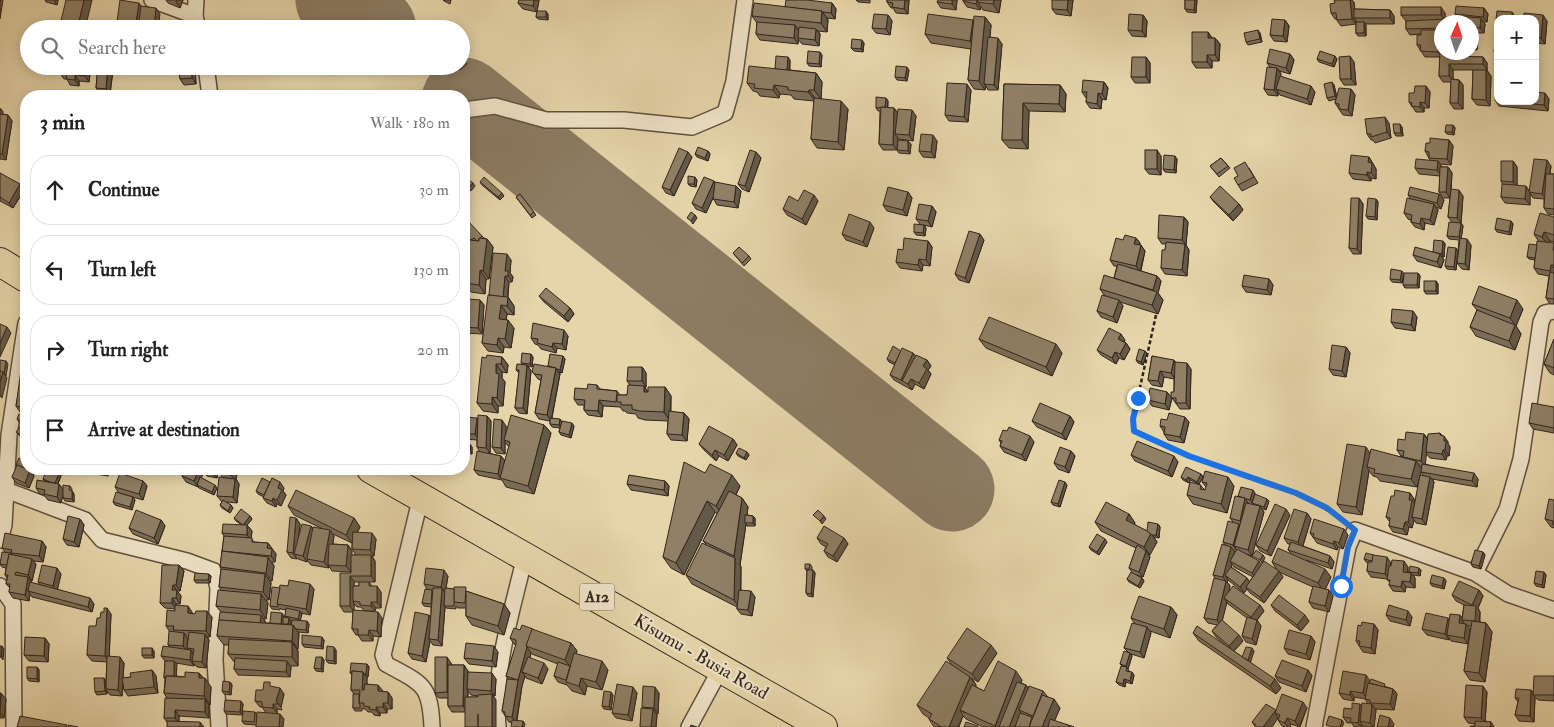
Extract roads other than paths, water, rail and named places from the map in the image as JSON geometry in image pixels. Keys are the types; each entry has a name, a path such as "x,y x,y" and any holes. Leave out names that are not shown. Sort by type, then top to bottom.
{"highway":[{"path":"0,262 20,274"},
{"name":"Kisumu - Busia Road","path":"382,475 823,727"}],"street":[{"path":"152,0 192,20"},
{"path":"196,0 196,20"},
{"path":"470,109 495,106 546,120 624,120 692,127 725,113 734,81 745,0"},
{"path":"207,75 209,90"},
{"path":"1475,573 1507,509 1521,459 1541,322 1546,313 1554,310"},
{"path":"0,540 4,525 13,401 20,359"},
{"path":"6,490 86,520 102,540 187,561 214,571 218,588 215,660 218,727"},
{"path":"421,496 383,654 386,664 424,688 431,701 432,727"},
{"path":"1314,727 1348,547 1355,530 1475,573 1508,594 1554,610"},
{"path":"498,727 499,674 525,556"},
{"path":"0,586 13,604 14,727"},
{"path":"689,727 721,668"}]}
